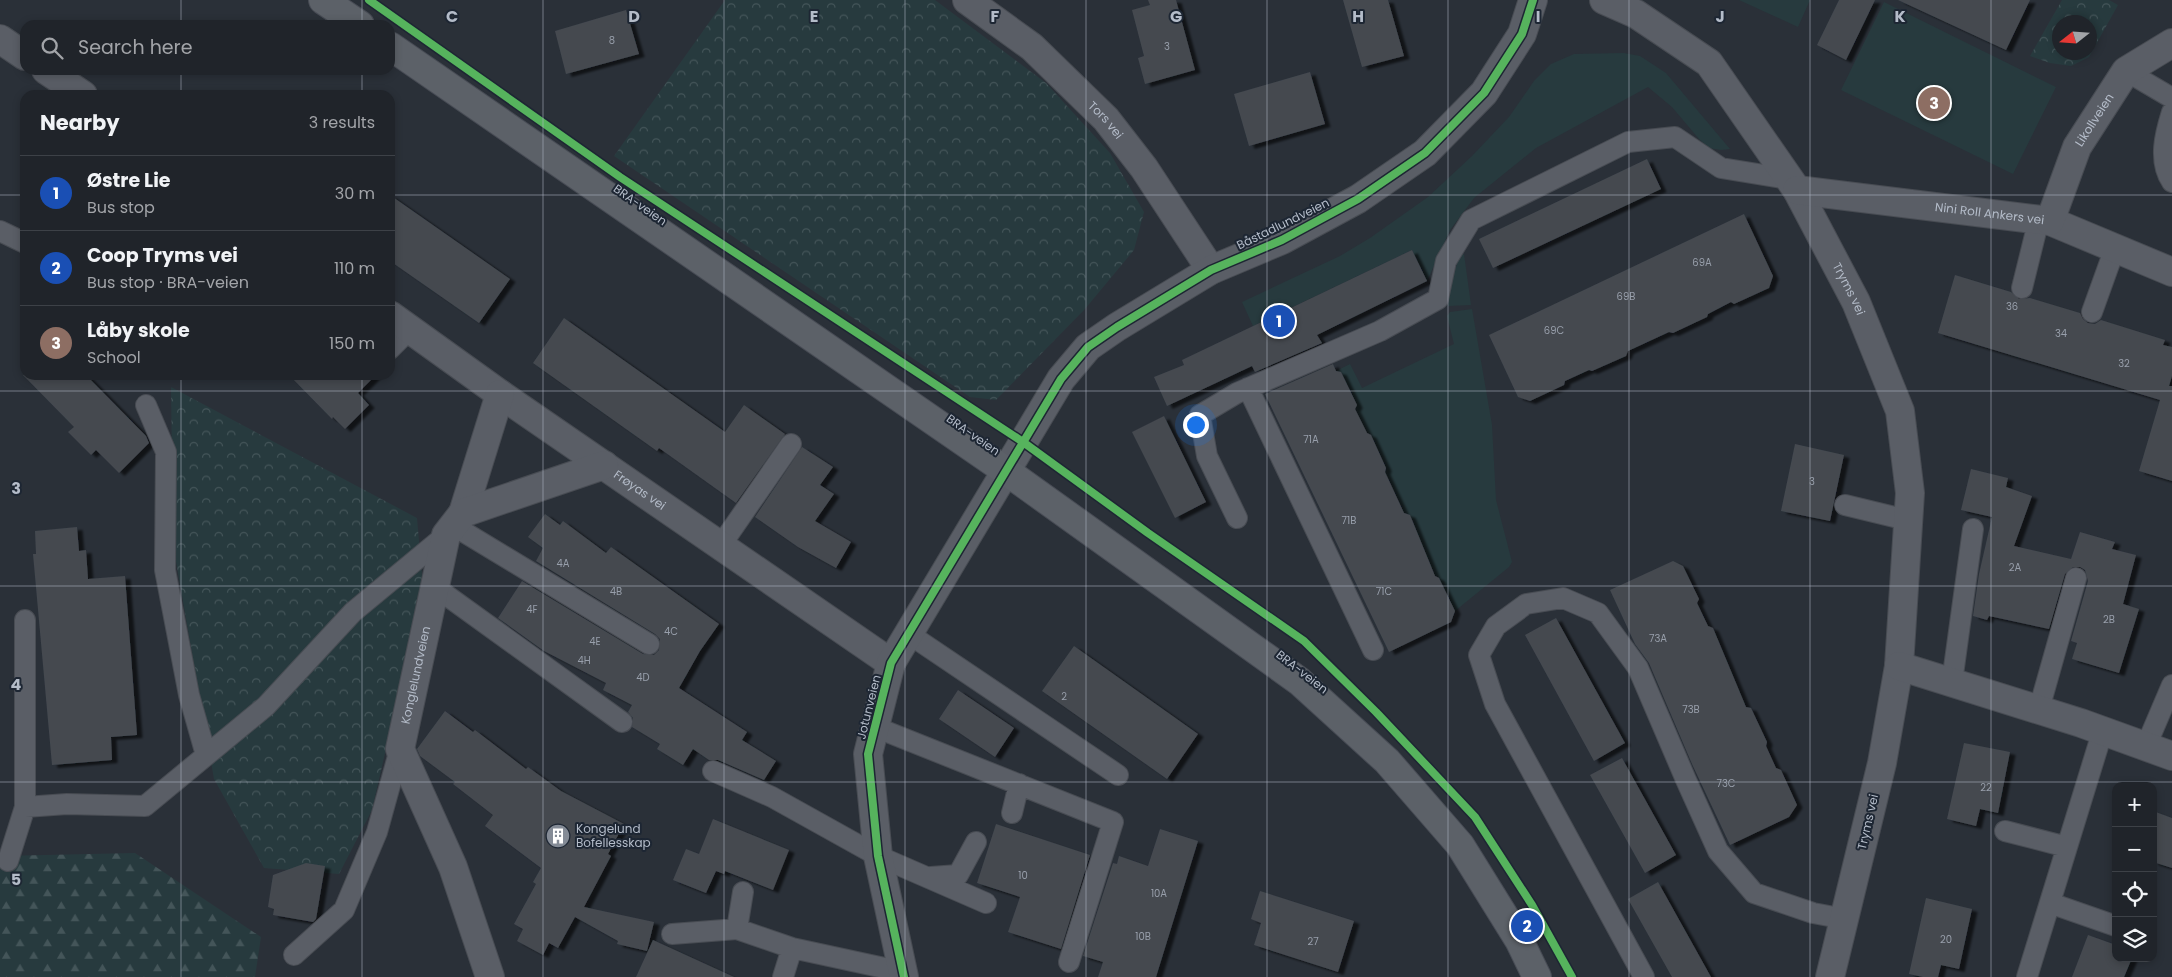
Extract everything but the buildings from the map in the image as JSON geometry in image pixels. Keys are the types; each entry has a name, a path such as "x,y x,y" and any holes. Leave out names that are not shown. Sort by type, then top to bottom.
{"main road":[{"path":"323,0 353,20"},
{"name":"BRA-veien","path":"395,49 1006,471 1299,681 1387,761 1460,845 1519,940 1537,977"}],"street":[{"name":"Tors vei","path":"967,0 1032,47 1106,119 1144,168 1211,270"},
{"name":"Båstadlundveien","path":"1006,471 1061,379 1088,347 1117,326 1211,270 1282,240 1358,199 1424,153 1484,93 1522,34 1533,0"},
{"name":"Tryms vei","path":"1604,0 1636,14 1709,63 1792,184 1856,302 1900,411 1910,494 1899,666 1882,763 1830,977"},
{"path":"0,39 20,53"},
{"name":"Likollveien","path":"2045,220 2077,147 2126,71 2172,44"},
{"path":"56,75 76,90"},
{"name":"Nini Roll Ankers vei","path":"1792,184 2045,220 2172,272"},
{"name":"Frøyas vei","path":"400,322 500,394 891,663"},
{"name":"Konglelundveien","path":"400,749 435,587 454,525 500,394"},
{"path":"454,525 604,465"},
{"name":"Jotunveien","path":"903,974 878,856 868,754 891,663 1006,471"},
{"path":"1899,666 2103,730 2172,756"},
{"path":"400,749 453,867 490,977"}],"lane":[{"path":"2126,71 2172,98"},
{"path":"2172,112 2164,138 2166,173 2172,182"},
{"path":"1237,518 1207,456 1200,415 1248,388 1380,331 1438,298 1446,261 1471,220 1628,142 1675,137 1721,168 1792,184"},
{"path":"2022,288 2045,220"},
{"path":"0,230 20,240"},
{"path":"2092,312 2115,248"},
{"path":"395,336 400,322"},
{"path":"1248,388 1373,650"},
{"path":"146,405 166,452 165,570 189,695 206,755"},
{"path":"721,545 791,444"},
{"path":"1845,505 1907,520"},
{"path":"25,807 67,804 145,806 266,706 354,612 454,525 649,644"},
{"path":"1952,682 1973,530"},
{"path":"2039,709 2076,578"},
{"path":"435,587 622,722"},
{"path":"1644,977 1495,704 1479,655 1496,626 1526,604 1563,598 1598,613 1638,668 1718,851 1754,893 1813,913 1845,919"},
{"path":"8,861 25,807 25,620"},
{"path":"909,634 1118,775"},
{"path":"2146,746 2172,685"},
{"path":"875,727 1114,822 1069,962"},
{"path":"2027,977 2103,730"},
{"path":"294,955 344,910 377,832 400,749"},
{"path":"713,771 772,798 878,856 986,903"},
{"path":"1012,813 1019,784"},
{"path":"2005,830 2067,847"},
{"path":"927,877 958,876 976,842"},
{"path":"737,929 743,892"},
{"path":"2050,903 2112,925"},
{"path":"672,934 737,929 792,948 903,974"},
{"path":"783,977 792,948"}],"green space":[{"path":"725,0 935,0 1046,83 1110,153 1144,212 1134,250 1085,309 996,400 970,397 614,156"},
{"path":"1739,0 1810,0 1798,27"},
{"path":"2062,0 2109,0 2118,5 2097,43 2097,15 2053,15"},
{"path":"1884,2 2056,87 2013,174 1841,90"},
{"path":"2052,18 2052,60 2083,60 2071,66 2050,63 2030,56"},
{"path":"1624,53 1640,56 1666,73 1730,149 1709,148 1672,107 1648,87 1536,148 1474,198 1450,230 1427,281 1412,250 1253,326 1242,302 1340,256 1370,238 1428,197 1472,156 1509,117 1534,81 1551,64 1574,54"},
{"path":"1464,254 1471,305 1448,306 1450,288 1459,256"},
{"path":"1472,309 1492,425 1496,500 1512,562 1509,567 1455,611 1439,578 1435,576 1410,515 1404,513 1385,472 1386,468 1371,435 1367,433 1355,409 1357,405 1341,372 1336,371 1350,364 1362,388 1454,344 1447,316 1450,312"},
{"path":"171,387 417,518 423,587 372,810 339,874 264,868 214,779 173,544"},
{"path":"135,853 261,937 255,977 0,977 0,856"}],"cycle path":[{"path":"369,0 620,177 1023,442 1148,533 1304,641 1376,712 1475,817 1532,905 1572,977"},
{"path":"904,977 878,856 868,754 891,663 1061,379 1088,347 1117,327 1211,270 1282,240 1358,199 1425,153 1484,93 1522,34 1533,0"}],"place":[{"name":"Låby skole","path":"1934,103"},
{"name":"Østre Lie","path":"1279,321"},
{"name":"Kongelund Bofellesskap","path":"558,836"},
{"name":"Coop Tryms vei","path":"1527,926"}]}
